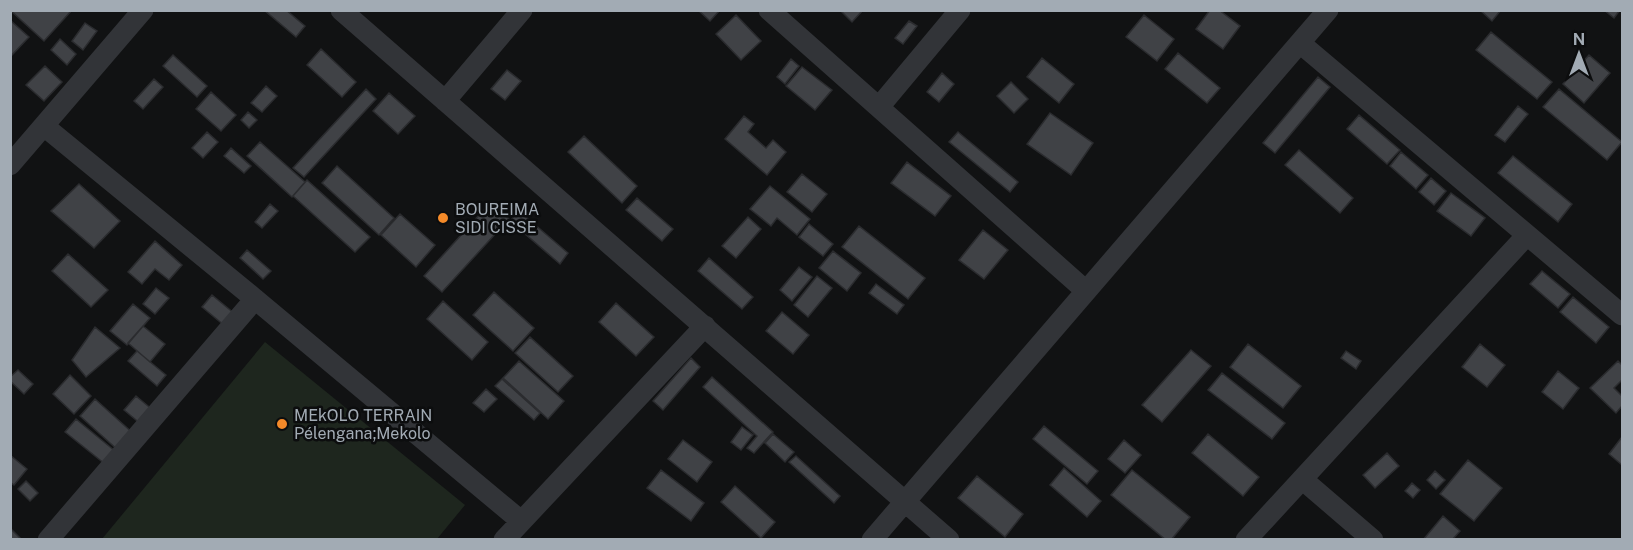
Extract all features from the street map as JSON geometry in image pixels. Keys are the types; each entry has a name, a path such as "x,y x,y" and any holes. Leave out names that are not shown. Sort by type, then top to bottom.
{"street":[{"path":"10,165 143,10"},
{"path":"341,10 949,540"},
{"path":"445,101 522,10"},
{"path":"769,10 1086,291"},
{"path":"879,107 960,10"},
{"path":"872,540 1328,10"},
{"path":"1300,44 1623,315"},
{"path":"44,126 255,298 521,521"},
{"path":"1246,540 1527,235"},
{"path":"48,540 255,298"},
{"path":"504,540 705,326"},
{"path":"1302,479 1373,540"}],"shaded area":[{"name":"MEkOLO TERRAIN Pélengana;Mekolo","path":"265,342 465,505 437,539 102,539"}],"building":[{"path":"10,10 72,10 44,41"},
{"path":"264,10 286,10 305,26 296,37"},
{"path":"698,10 720,10 710,21"},
{"path":"840,10 863,10 852,22"},
{"path":"1210,10 1219,10 1240,26 1223,49 1196,29"},
{"path":"1480,10 1501,10 1492,21"},
{"path":"1604,10 1620,10 1614,18"},
{"path":"736,15 761,41 741,60 716,34"},
{"path":"1144,15 1174,39 1157,61 1126,37"},
{"path":"10,20 29,37 10,57"},
{"path":"909,21 917,26 903,44 895,38"},
{"path":"85,23 97,31 83,50 72,41"},
{"path":"1491,32 1552,82 1537,99 1476,50"},
{"path":"60,39 76,54 67,65 51,50"},
{"path":"321,49 356,82 342,97 307,65"},
{"path":"1178,53 1220,88 1207,103 1165,69"},
{"path":"173,55 207,86 197,97 163,66"},
{"path":"1589,55 1610,73 1584,103 1563,84"},
{"path":"1042,58 1074,84 1059,103 1027,77"},
{"path":"791,59 799,66 785,84 777,77"},
{"path":"45,66 62,82 44,101 26,85"},
{"path":"802,67 832,90 815,110 786,86"},
{"path":"507,70 521,81 505,100 491,89"},
{"path":"942,73 954,84 939,102 927,92"},
{"path":"1318,77 1330,87 1275,153 1263,143"},
{"path":"154,79 163,87 143,109 134,101"},
{"path":"1011,82 1028,99 1014,113 997,96"},
{"path":"266,86 277,96 262,112 251,103"},
{"path":"366,89 376,99 304,177 293,168"},
{"path":"1559,89 1622,142 1607,160 1543,107"},
{"path":"211,92 236,115 221,131 196,109"},
{"path":"389,93 415,116 398,134 373,111"},
{"path":"1518,106 1528,114 1505,142 1495,135"},
{"path":"248,112 257,120 249,128 241,120"},
{"path":"1050,113 1093,143 1071,175 1027,144"},
{"path":"1359,115 1400,150 1387,164 1347,129"},
{"path":"744,116 754,124 748,132 766,148 773,140 786,152 767,175 725,139"},
{"path":"207,132 218,142 203,158 192,148"},
{"path":"958,132 1018,182 1010,192 949,142"},
{"path":"584,136 637,186 622,203 568,152"},
{"path":"260,142 305,182 292,197 247,156"},
{"path":"231,148 251,166 244,173 224,156"},
{"path":"1299,150 1353,198 1340,213 1285,165"},
{"path":"1401,152 1428,175 1416,189 1390,166"},
{"path":"1513,156 1572,204 1558,222 1498,173"},
{"path":"907,162 951,196 935,216 891,183"},
{"path":"337,166 394,218 379,235 322,183"},
{"path":"802,174 827,194 812,212 787,192"},
{"path":"1431,178 1446,191 1434,205 1419,192"},
{"path":"307,180 370,237 355,252 293,196"},
{"path":"79,184 120,221 94,248 51,211"},
{"path":"770,186 810,219 797,235 777,218 771,226 750,209"},
{"path":"1451,193 1485,218 1471,236 1437,211"},
{"path":"637,198 673,229 662,241 626,210"},
{"path":"491,202 509,219 442,292 424,276"},
{"path":"270,204 278,211 262,228 255,222"},
{"path":"519,211 568,253 560,264 510,221"},
{"path":"400,214 435,245 416,267 381,235"},
{"path":"748,217 761,229 736,258 722,246"},
{"path":"809,224 833,244 823,256 799,237"},
{"path":"859,226 925,278 908,299 842,247"},
{"path":"983,230 1008,250 984,279 959,260"},
{"path":"155,241 182,265 169,280 155,269 142,284 128,272"},
{"path":"247,250 271,271 263,279 240,258"},
{"path":"833,251 861,273 847,291 819,268"},
{"path":"68,254 108,290 91,307 52,271"},
{"path":"709,258 753,297 742,309 698,271"},
{"path":"799,267 812,277 792,301 780,290"},
{"path":"1542,271 1570,294 1558,308 1530,284"},
{"path":"817,276 832,288 808,317 794,305"},
{"path":"876,284 904,305 897,314 869,293"},
{"path":"156,288 169,298 155,314 143,304"},
{"path":"494,292 534,328 513,351 473,315"},
{"path":"212,295 235,314 225,326 202,307"},
{"path":"1573,297 1609,327 1596,343 1560,312"},
{"path":"443,301 488,342 472,360 427,319"},
{"path":"616,303 654,337 636,356 599,322"},
{"path":"133,304 150,318 127,345 110,331"},
{"path":"782,312 809,335 793,354 766,331"},
{"path":"143,326 165,344 150,362 128,343"},
{"path":"95,327 120,348 86,377 72,360"},
{"path":"530,337 573,376 558,392 515,353"},
{"path":"1248,344 1301,386 1283,408 1230,367"},
{"path":"1480,344 1505,365 1487,387 1462,367"},
{"path":"1191,350 1211,366 1162,422 1142,405"},
{"path":"137,351 166,375 157,386 128,361"},
{"path":"1346,351 1361,361 1356,369 1341,358"},
{"path":"691,358 700,367 663,410 653,401"},
{"path":"519,361 564,401 548,419 503,378"},
{"path":"1618,361 1622,365 1622,380 1614,388 1622,396 1622,406 1616,413 1590,388"},
{"path":"18,370 33,384 24,394 10,381 10,377"},
{"path":"1558,371 1579,388 1563,409 1542,392"},
{"path":"1222,373 1285,423 1272,439 1208,390"},
{"path":"70,375 91,396 74,414 53,394"},
{"path":"712,377 773,432 754,453 747,448 757,436 703,387"},
{"path":"502,379 540,413 534,420 495,386"},
{"path":"486,389 497,399 484,412 473,403"},
{"path":"136,396 154,411 142,425 124,410"},
{"path":"95,399 135,435 120,452 80,416"},
{"path":"76,419 115,451 105,464 65,432"},
{"path":"1044,426 1098,471 1087,484 1033,439"},
{"path":"742,427 753,435 741,450 731,442"},
{"path":"773,434 794,452 785,462 765,443"},
{"path":"1208,434 1259,477 1243,496 1192,453"},
{"path":"1622,437 1622,465 1609,454"},
{"path":"683,440 712,462 697,482 668,459"},
{"path":"1124,440 1141,455 1125,473 1108,459"},
{"path":"1387,453 1399,466 1375,488 1363,475"},
{"path":"10,455 27,469 14,485 10,482"},
{"path":"796,456 840,496 834,503 789,462"},
{"path":"1468,460 1502,488 1474,521 1440,494"},
{"path":"1064,468 1101,501 1087,517 1050,485"},
{"path":"661,470 704,503 691,521 647,488"},
{"path":"1132,470 1190,517 1171,540 1166,540 1111,495"},
{"path":"1435,471 1445,480 1436,489 1427,480"},
{"path":"977,476 1023,514 1005,537 958,498"},
{"path":"26,481 38,493 30,501 18,489"},
{"path":"1412,483 1420,490 1413,498 1405,491"},
{"path":"735,486 775,522 761,538 721,502"},
{"path":"1443,516 1460,531 1452,540 1423,540"},
{"path":"10,528 22,540 10,540"}],"place":[{"name":"BOUREIMA SIDI CISSE","path":"443,218"},
{"name":"MEkOLO TERRAIN Pélengana;Mekolo","path":"282,424"}]}
